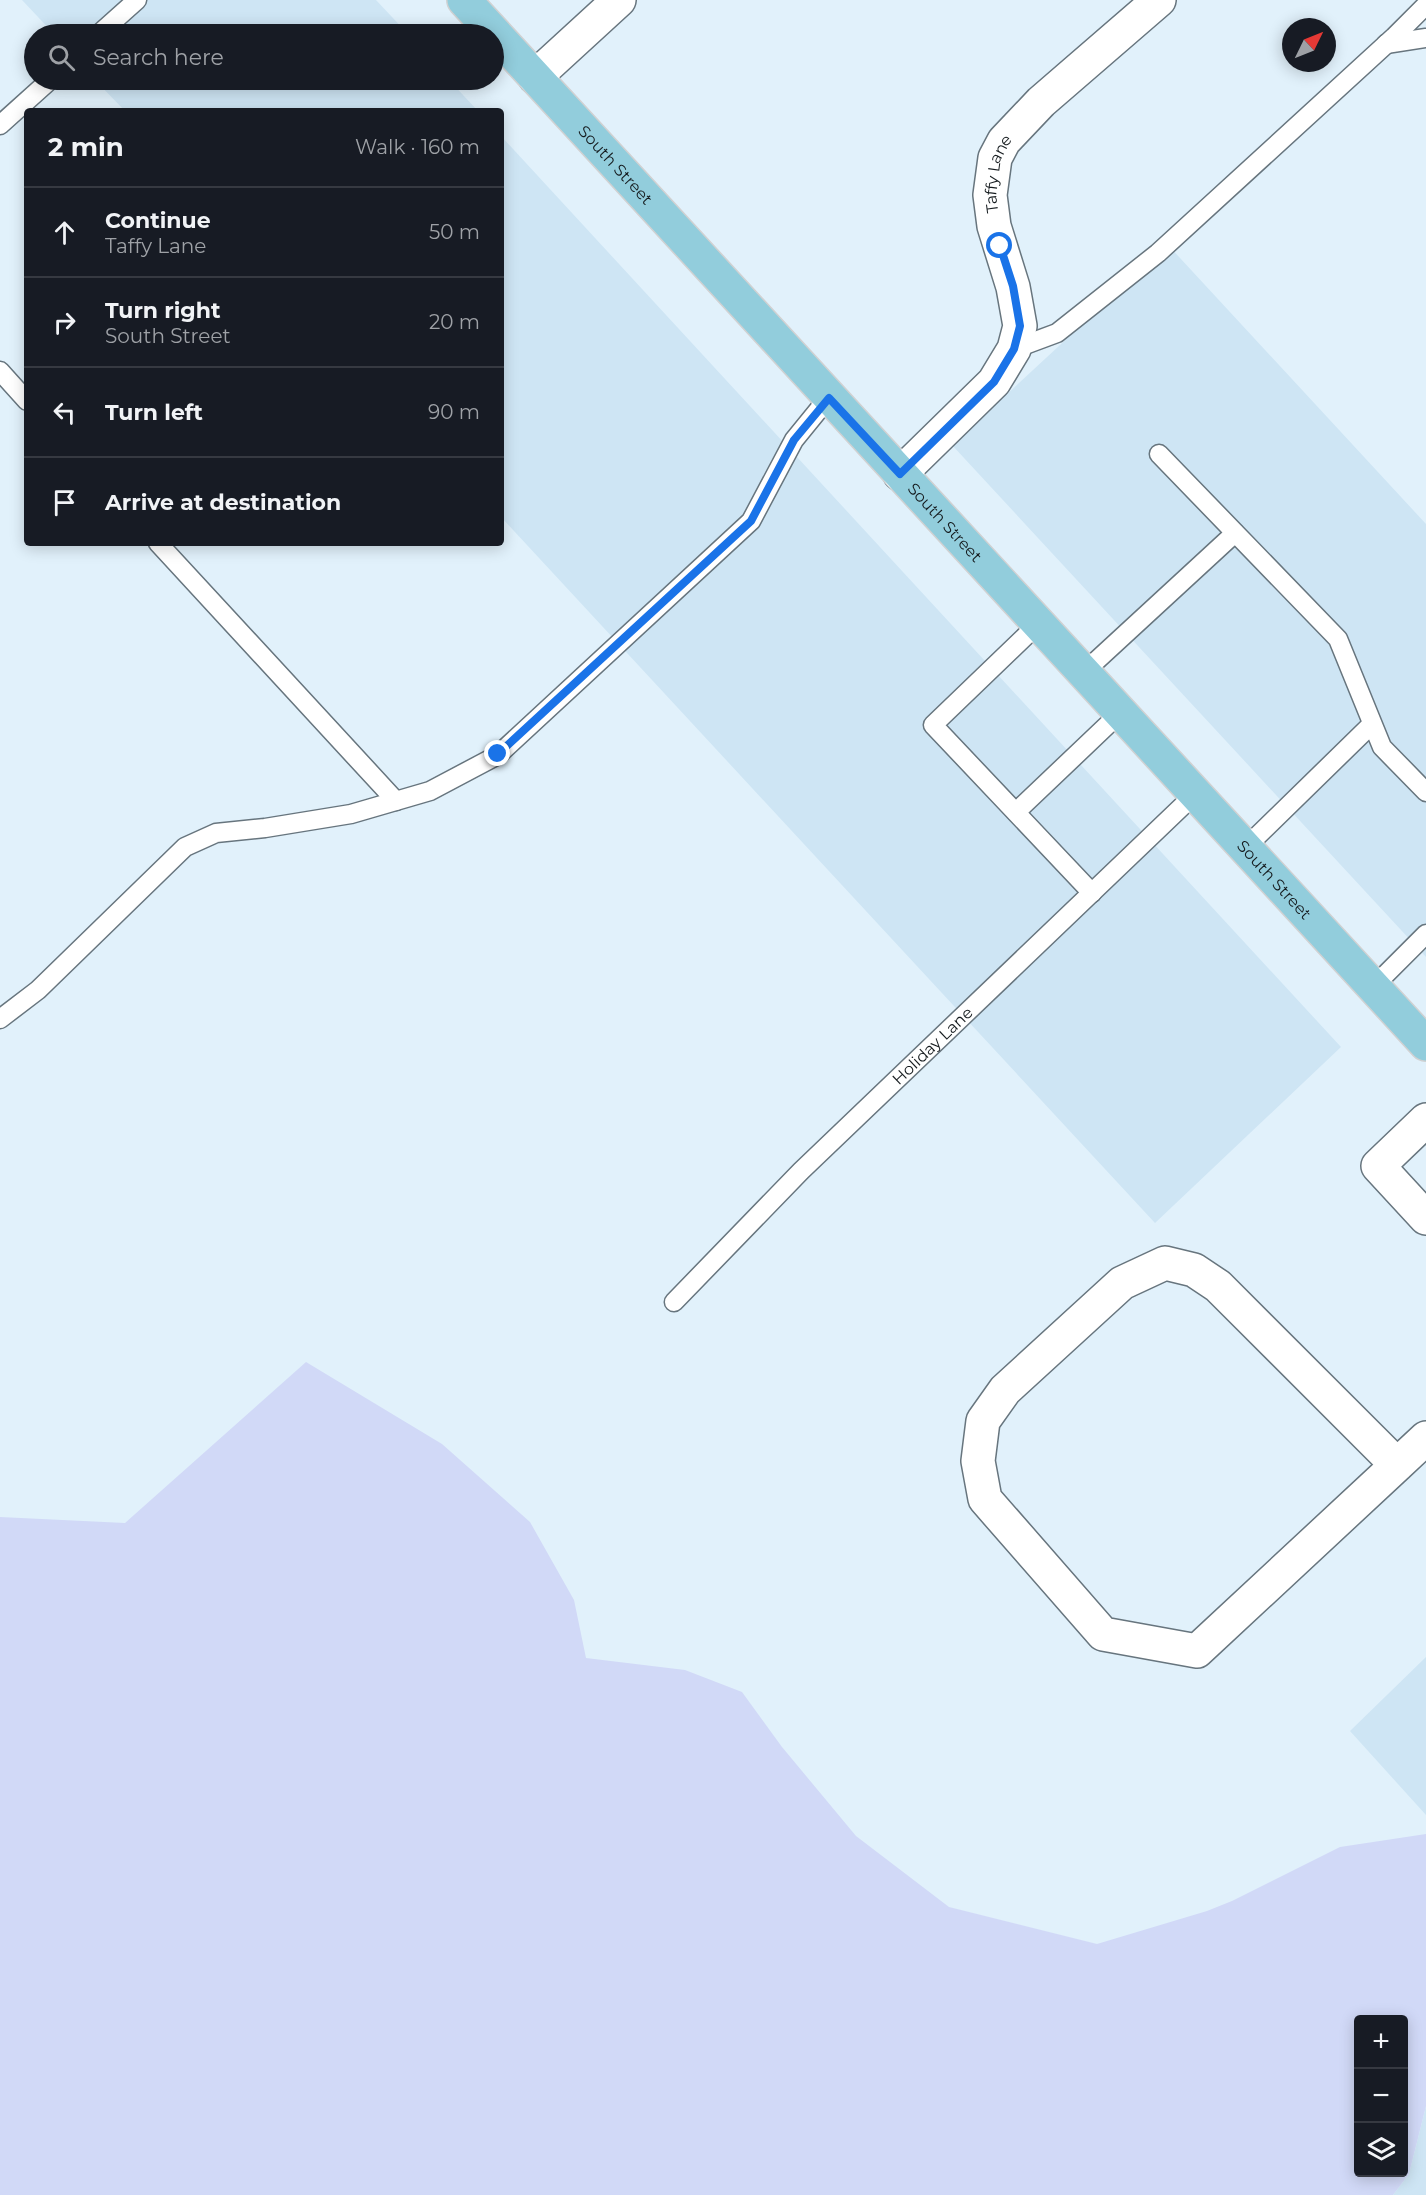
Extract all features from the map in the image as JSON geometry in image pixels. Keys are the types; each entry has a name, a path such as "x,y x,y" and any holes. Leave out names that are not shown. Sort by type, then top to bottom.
{"main road":[{"name":"South Street","path":"464,0 486,24"},
{"name":"South Street","path":"504,43 1426,1044"}],"street":[{"path":"535,77 618,0"},
{"name":"Taffy Lane","path":"900,474 994,382 1014,349 1020,326 1013,286 994,226 990,195 995,158 1004,141 1041,102 1159,0"},
{"path":"1426,1120 1378,1166 1426,1218"},
{"path":"1397,1465 1218,1286 1194,1270 1165,1263 1122,1283 1005,1390 983,1421 978,1461 985,1499 1103,1634 1197,1651 1397,1465 1426,1438"}],"lane":[{"path":"110,24 137,0"},
{"path":"1014,349 1057,333 1158,253 1426,5"},
{"path":"1386,44 1426,38"},
{"path":"0,125 39,90"},
{"path":"0,371 24,398"},
{"path":"0,1019 38,990 185,847 216,833 265,828 340,815 430,791 498,754 551,708 751,521 794,440 829,398"},
{"path":"1159,453 1338,639 1382,747 1426,792"},
{"path":"1083,673 1236,533"},
{"path":"161,546 396,801"},
{"path":"1038,624 933,725 1092,893"},
{"path":"1016,812 1120,713"},
{"path":"1245,848 1372,724"},
{"name":"Holiday Lane","path":"674,1302 801,1171 1195,794"},
{"path":"1373,987 1426,934"}],"shaded area":[{"path":"22,0 376,0 399,24 45,24"},
{"path":"105,90 458,90 475,108 122,108"},
{"path":"504,139 1341,1047 1155,1223 504,520"},
{"path":"1168,245 1426,524 1426,957 952,445"},
{"path":"306,1362 442,1444 530,1522 574,1600 586,1658 685,1670 742,1692 782,1747 856,1836 949,1907 1097,1944 1207,1911 1232,1901 1340,1847 1426,1834 1426,2106 1409,2174 1408,2015 1354,2015 1354,2177 1407,2177 1393,2195 0,2195 0,1517 125,1523"},
{"path":"1426,1657 1426,1815 1350,1731"},
{"path":"1426,2106 1426,2195 1393,2195 1409,2174"}],"route":[{"path":"498,754 751,521 794,440 829,398 900,474 994,382 1014,349 1020,326 1013,286 1000,246"}]}
